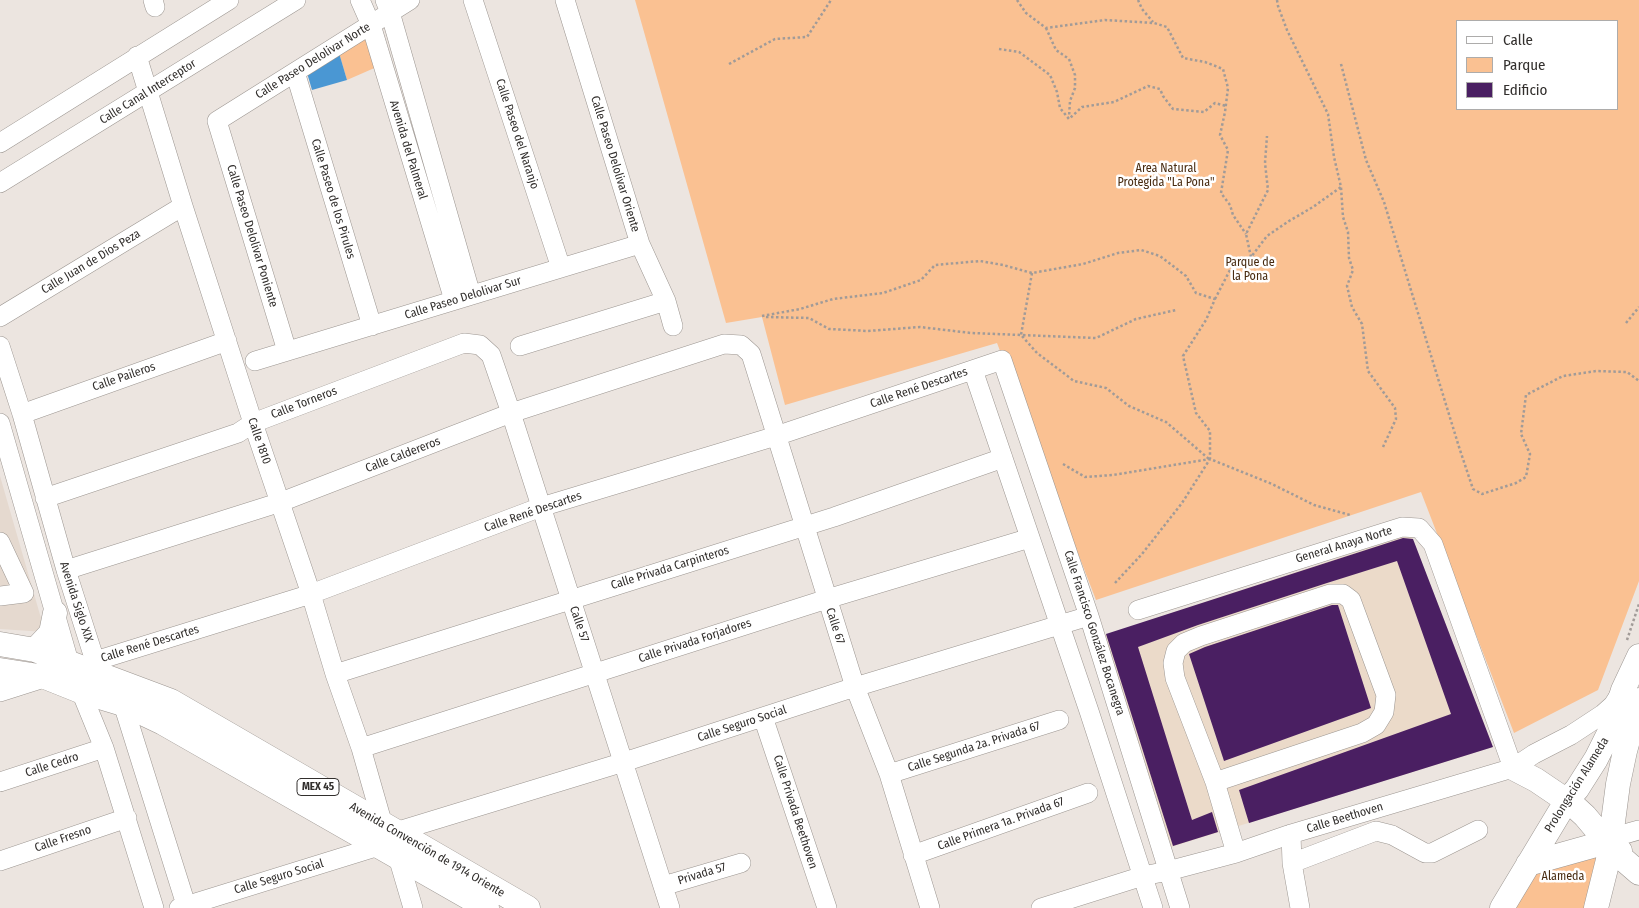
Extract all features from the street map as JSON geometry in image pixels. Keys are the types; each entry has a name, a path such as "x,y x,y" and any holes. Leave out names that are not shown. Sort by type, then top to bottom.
{"main road":[{"path":"35,650 51,633 55,613"},
{"name":"Avenida Convención de 1914 Oriente","path":"0,644 35,650 69,662 100,668 171,701 389,840 487,908"},
{"name":"Prolongación Alameda","path":"1596,908 1608,860 1618,784 1625,751 1639,656"},
{"name":"Avenida Convención de 1914 Oriente","path":"0,670 45,677 80,691 123,704 389,840 528,908"},
{"name":"Prolongación Alameda","path":"1502,908 1567,800 1577,789 1596,758 1635,687"},
{"path":"1513,768 1567,800 1585,816 1609,845 1639,873"},
{"path":"1528,864 1596,845 1609,845 1639,862"}],"street":[{"path":"0,142 229,0"},
{"name":"Calle Canal Interceptor","path":"0,183 296,0"},
{"name":"Avenida del Palmeral","path":"360,0 371,25 462,297"},
{"name":"Calle Paseo Delolivar Norte","path":"216,121 371,25 388,6 410,0"},
{"name":"Calle Paseo del Naranjo","path":"473,0 560,268"},
{"name":"Calle Paseo Delolivar Oriente","path":"565,0 640,244 666,301 673,326"},
{"name":"Avenida del Palmeral","path":"388,6 462,297"},
{"name":"Calle 1810","path":"137,56 253,423 281,502 389,840 414,908"},
{"name":"Calle Paseo de los Pirules","path":"294,72 372,326"},
{"name":"Calle Paseo Delolivar Poniente","path":"216,121 286,351"},
{"name":"Calle Juan de Dios Peza","path":"0,317 183,206"},
{"name":"Calle Paseo Delolivar Sur","path":"255,361 640,244"},
{"path":"520,346 666,301"},
{"name":"Calle Paileros","path":"22,414 227,341"},
{"name":"Calle Torneros","path":"45,498 238,433 253,423 464,343 480,345"},
{"name":"Calle Caldereros","path":"66,570 281,502 511,413 724,344 741,346"},
{"name":"Calle 57","path":"480,345 491,355 511,413 596,672 670,908"},
{"name":"Avenida Siglo XIX","path":"0,346 22,414 66,570 100,668 123,704 184,907"},
{"name":"Calle 67","path":"741,346 751,354 855,687 888,774 930,908"},
{"name":"Calle René Descartes","path":"100,668 311,594 541,507 776,436 1002,360"},
{"name":"Calle Francisco González Bocanegra","path":"1002,360 1089,616 1180,908"},
{"path":"973,370 1060,625 1153,908"},
{"name":"Avenida Siglo XIX","path":"0,423 69,662 104,748 154,908"},
{"name":"Calle Privada Carpinteros","path":"335,674 804,526 1003,458"},
{"name":"General Anaya Norte","path":"1138,610 1402,527 1419,528 1433,544 1513,768"},
{"name":"Calle Privada Forjadores","path":"361,748 596,672 1030,538"},
{"path":"0,542 24,593 0,596"},
{"path":"1215,782 1362,733 1376,725 1384,712 1386,695 1351,600 1343,594 1330,594 1201,636 1184,643 1176,651 1173,663 1175,678 1215,782 1236,853"},
{"name":"Calle Seguro Social","path":"184,907 855,687 1089,616"},
{"path":"0,692 45,677"},
{"name":"Calle Beethoven","path":"1041,908 1143,876 1236,853 1291,834 1513,768 1534,754 1572,735 1603,714 1635,687"},
{"name":"Calle Privada Beethoven","path":"763,717 827,908"},
{"name":"Calle Segunda 2a. Privada 67","path":"888,774 1059,720"},
{"name":"Calle Cedro","path":"0,782 104,748"},
{"name":"Calle Primera 1a. Privada 67","path":"913,855 1088,793"},
{"name":"Calle Fresno","path":"0,861 127,818"},
{"path":"1292,863 1376,831 1392,835 1425,853 1432,853 1478,830"},
{"path":"1609,845 1621,835 1639,830"},
{"path":"1291,834 1292,863 1300,908"},
{"name":"Privada 57","path":"663,886 740,862"}],"path":[{"path":"729,64 775,39 807,37 831,0"},
{"path":"1017,0 1026,13 1046,28 1056,50 1069,59 1075,75 1076,88 1070,100 1069,118"},
{"path":"1138,0 1142,9 1154,23"},
{"path":"1277,0 1287,30 1328,114 1334,157 1341,187 1343,217 1348,232 1349,258 1353,270 1347,286 1352,307 1362,324 1368,371 1395,408 1396,419 1383,447"},
{"path":"1046,28 1105,20 1154,23 1167,27 1183,58 1205,62 1223,69 1228,88 1220,135 1228,150 1221,193 1230,204 1233,215 1246,234 1250,257"},
{"path":"999,49 1019,52 1050,75 1057,92 1060,108 1069,118"},
{"path":"1341,64 1366,160 1384,202 1473,488 1482,494 1516,483 1526,477 1530,454 1521,434 1526,395 1563,376 1596,371 1626,372 1639,381"},
{"path":"1069,118 1082,107 1114,102 1148,86 1160,89 1172,110 1204,112 1215,103 1226,106"},
{"path":"1246,234 1268,190 1265,163 1267,136"},
{"path":"1115,583 1142,554 1176,511 1210,459 1210,431 1196,413 1182,356 1206,320 1231,268 1250,257 1266,236 1314,207 1341,187"},
{"path":"1176,310 1136,319 1096,338 970,334 920,327 868,331 829,329 809,318 762,316 800,309 833,299 883,293 921,280 935,266 980,261 1032,273 1084,264 1118,253 1141,250 1160,256 1180,271 1186,276 1196,293 1216,299"},
{"path":"1021,335 1032,273"},
{"path":"1626,323 1639,306"},
{"path":"1021,335 1037,353 1074,381 1106,388 1129,406 1166,422 1210,459 1272,484 1314,505 1350,515"},
{"path":"1063,464 1085,477 1113,475 1210,459"}],"shaded area":[{"path":"0,476 45,632 0,629"},
{"path":"1411,534 1493,747 1171,847 1105,635"}],"green space":[{"name":"Parque de la Pona","path":"635,0 1639,0 1639,581 1598,690 1514,733 1421,492 1096,600 997,343 785,405 762,317 726,323"},
{"path":"368,27 379,66 347,80 337,46"},
{"name":"Alameda","path":"1551,845 1600,858 1586,908 1507,908"}],"water":[{"path":"337,46 347,80 312,90 305,66"}],"building":[{"path":"1403,538 1413,539 1493,747 1249,823 1239,790 1451,714 1397,561 1198,625 1138,647 1192,820 1212,812 1218,832 1173,846 1106,634"},
{"path":"1332,605 1338,605 1371,708 1224,761 1189,654"}],"park label":[{"name":"Area Natural Protegida \"La Pona\"","path":"1166,176"}]}
